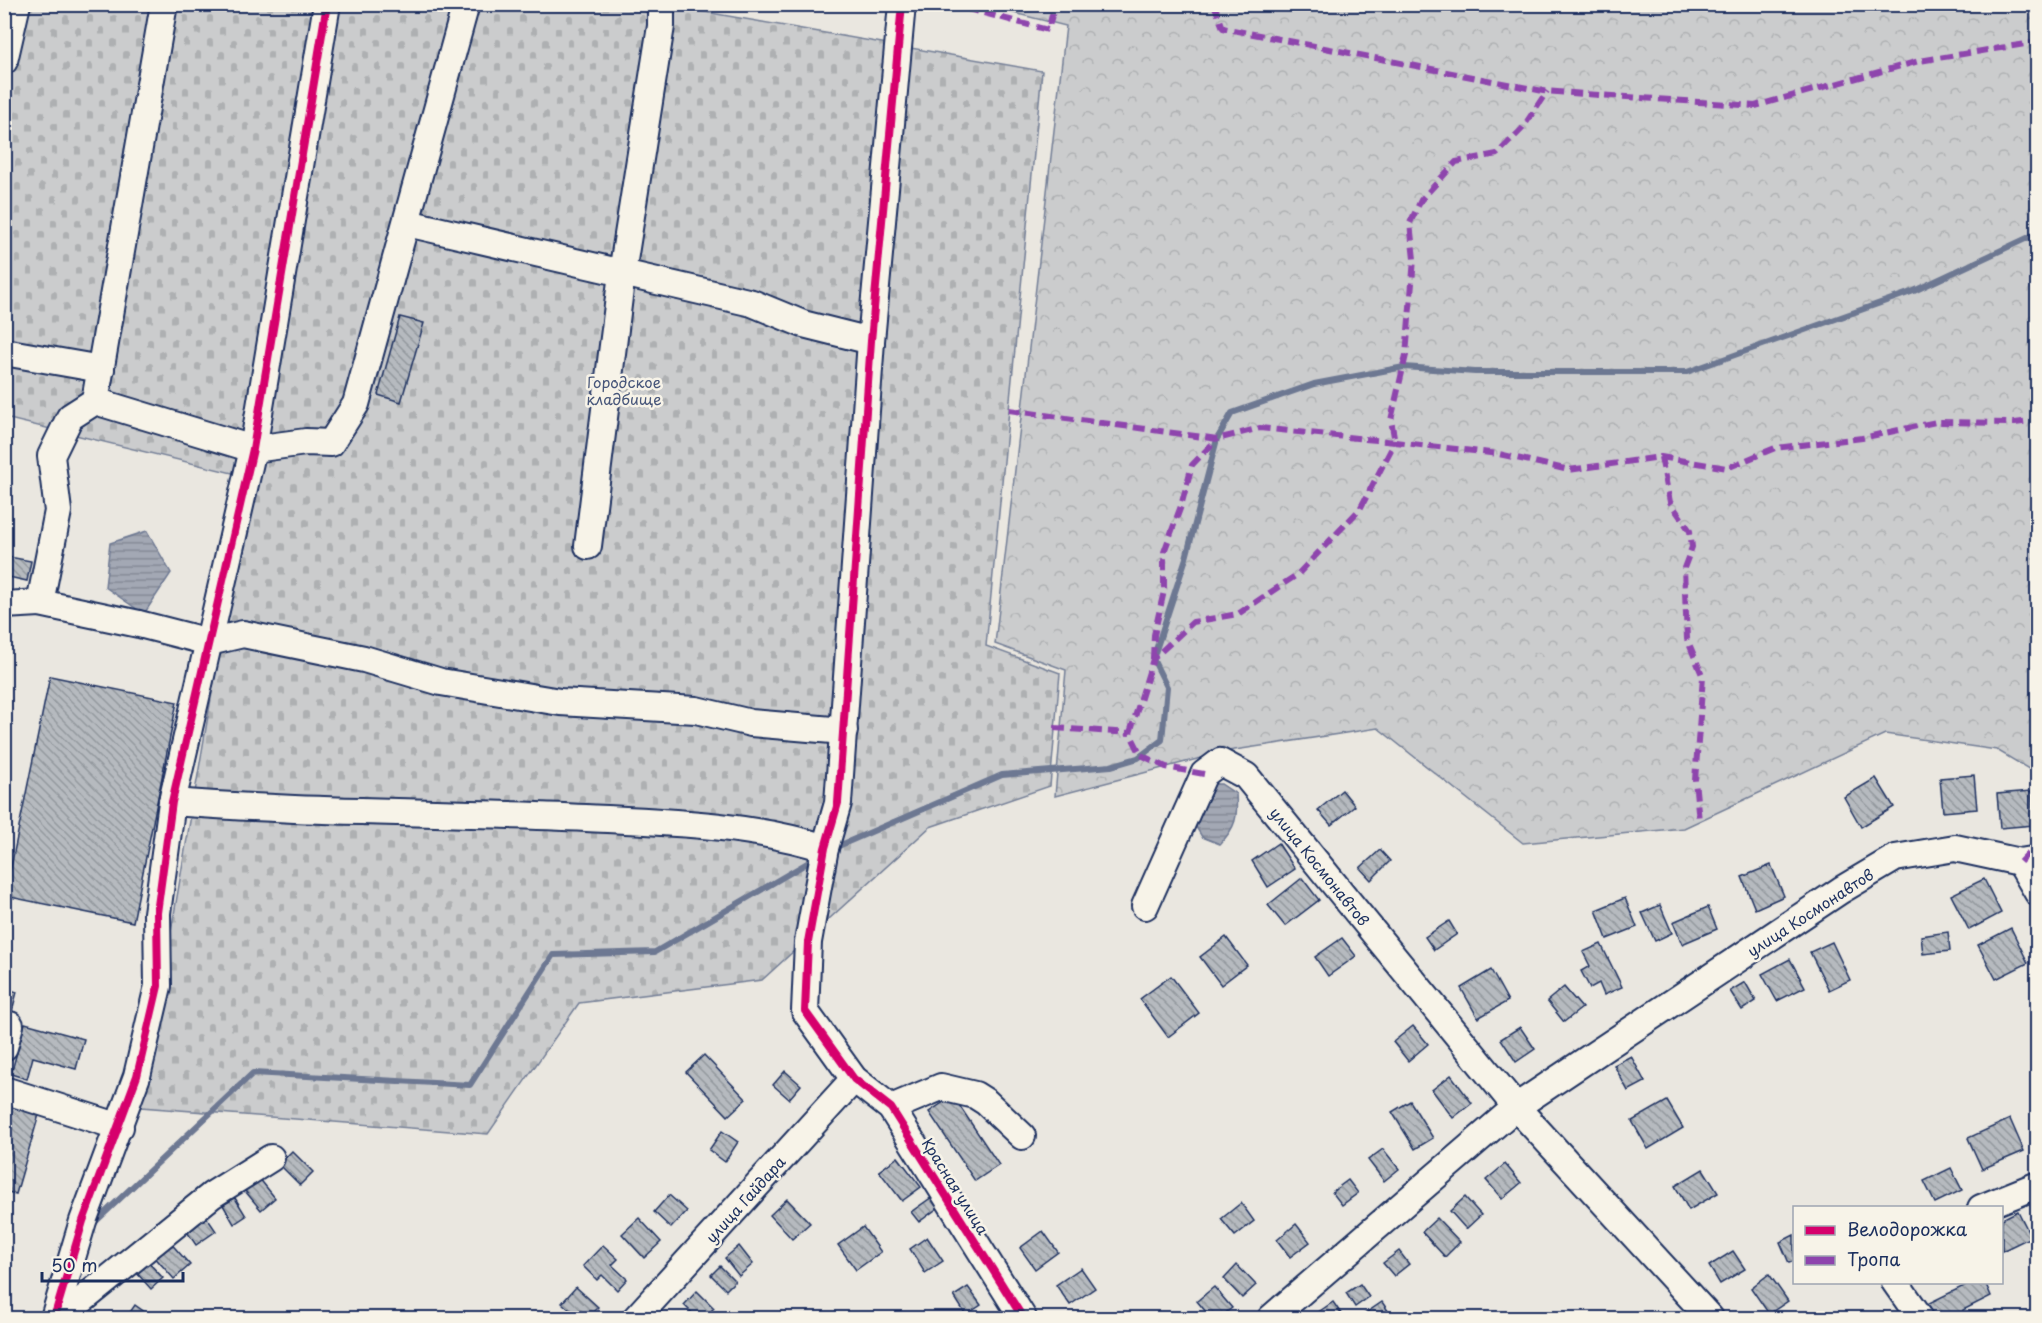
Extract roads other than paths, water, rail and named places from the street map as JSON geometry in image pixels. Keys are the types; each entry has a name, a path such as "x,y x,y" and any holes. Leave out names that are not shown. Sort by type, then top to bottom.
{"street":[{"path":"4,61 17,4"},
{"path":"40,603 58,511 51,456 70,417 95,401 164,4"},
{"path":"54,1318 84,1221 137,1076 158,986 157,913 172,802 254,448 327,4"},
{"path":"95,401 254,448 306,442 331,443 356,404 466,4"},
{"path":"588,546 622,273 661,26 658,4"},
{"name":"Красная улица","path":"902,4 871,341 838,803 825,848 808,942 805,1011 854,1079 891,1108 1023,1318"},
{"path":"407,223 752,303 803,324 871,341"},
{"path":"4,352 100,369"},
{"path":"4,605 40,603 209,642 243,634 364,659 441,682 560,702 696,710 751,723 844,731"},
{"name":"улица Космонавтов","path":"1145,906 1204,774 1220,762 1246,776 1516,1107 1710,1318"},
{"path":"172,802 259,809 479,813 639,821 784,836 825,848"},
{"name":"улица Космонавтов","path":"1271,1318 1516,1107 1831,896 1895,858 1955,848 2028,861"},
{"path":"2028,861 2037,893"},
{"path":"4,1024 10,1025 4,1047"},
{"name":"улица Гайдара","path":"636,1318 854,1079"},
{"path":"891,1108 941,1087 975,1095 986,1102 1022,1136"},
{"path":"4,1090 120,1127"},
{"path":"60,1318 212,1195 271,1158"},
{"path":"1986,1206 2037,1185"},
{"path":"1896,1284 1919,1316 1918,1318"}],"waterway":[{"path":"834,848 1002,775 1111,766 1138,758 1162,740 1167,687 1153,659 1186,558 1217,439 1232,413 1314,384 1404,367 1475,372 1687,372 1914,291 2038,233"},
{"path":"93,1224 253,1073 470,1085 553,955 655,952 814,859"}],"park label":[{"name":"Городское кладбище","path":"624,390"}]}
